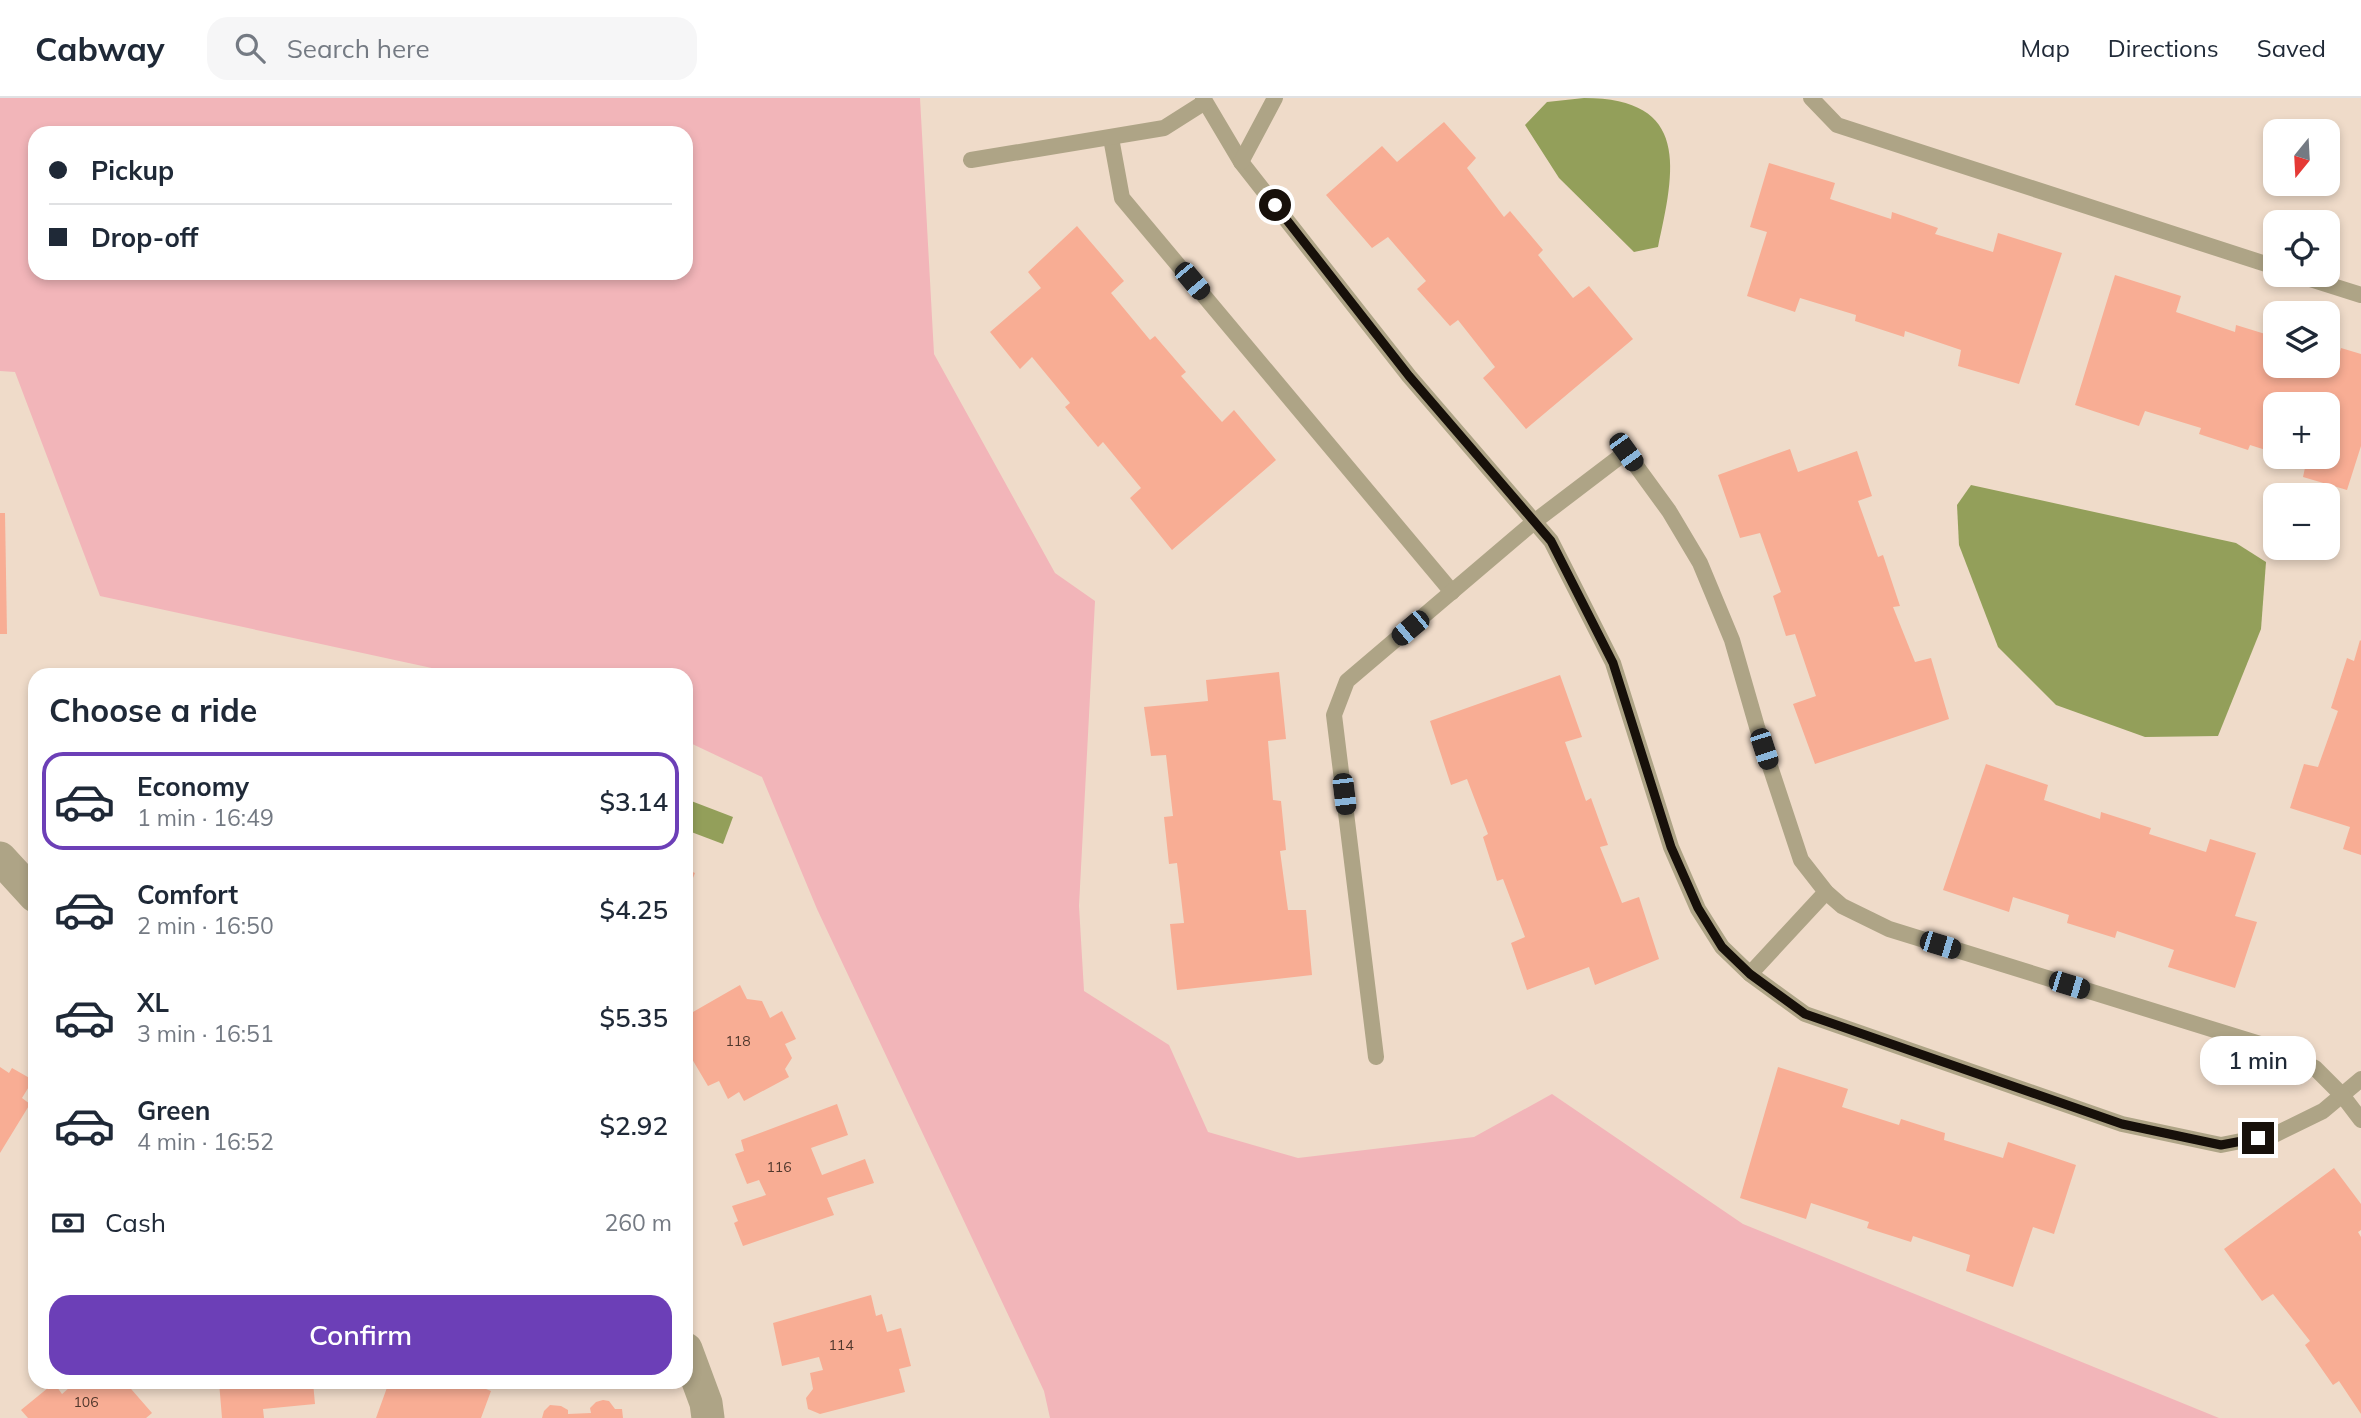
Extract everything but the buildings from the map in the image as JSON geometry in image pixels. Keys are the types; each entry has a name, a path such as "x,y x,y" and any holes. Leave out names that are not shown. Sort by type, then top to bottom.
{"street":[{"path":"0,858 28,888"},
{"path":"693,1368 706,1403 708,1418"}],"lane":[{"path":"1241,162 1275,98"},
{"path":"1811,98 1837,125 2263,263"},
{"path":"971,160 1164,128 1204,100 1241,162 1409,376 1551,541 1613,663 1671,847 1698,908 1722,947 1750,974 1805,1014 2122,1124 2221,1145 2276,1134 2323,1111 2361,1079"},
{"path":"1111,138 1122,198 1452,592"},
{"path":"2336,287 2361,295"},
{"path":"1376,1058 1334,715 1347,681 1534,522 1626,452 1669,512 1700,563 1732,640 1756,727 1801,860 1826,892 1842,906 1889,929 2276,1049 2315,1068 2342,1095 2361,1121"},
{"path":"1750,974 1826,892"}],"shaded area":[{"path":"0,98 920,98 934,354 1055,573 1095,601 1079,906 1084,991 1169,1045 1208,1132 1298,1158 1474,1137 1552,1094 1743,1224 2219,1418 1050,1418 1044,1391 817,909 762,777 693,744 693,668 432,668 100,596 15,372 0,371"},
{"path":"1584,98 1619,101 1643,110 1659,125 1668,144 1670,166 1669,191 1658,247 1634,252 1559,178 1525,125 1547,102"},
{"path":"1971,485 2236,543 2266,562 2261,629 2218,736 2145,737 2056,705 1998,647 1959,545 1957,505"},
{"path":"693,802 733,817 723,844 693,833"}],"route":[{"path":"1275,205 1409,376 1551,541 1613,663 1671,847 1698,908 1722,947 1750,974 1805,1014 2122,1124 2221,1145 2258,1138"}]}
